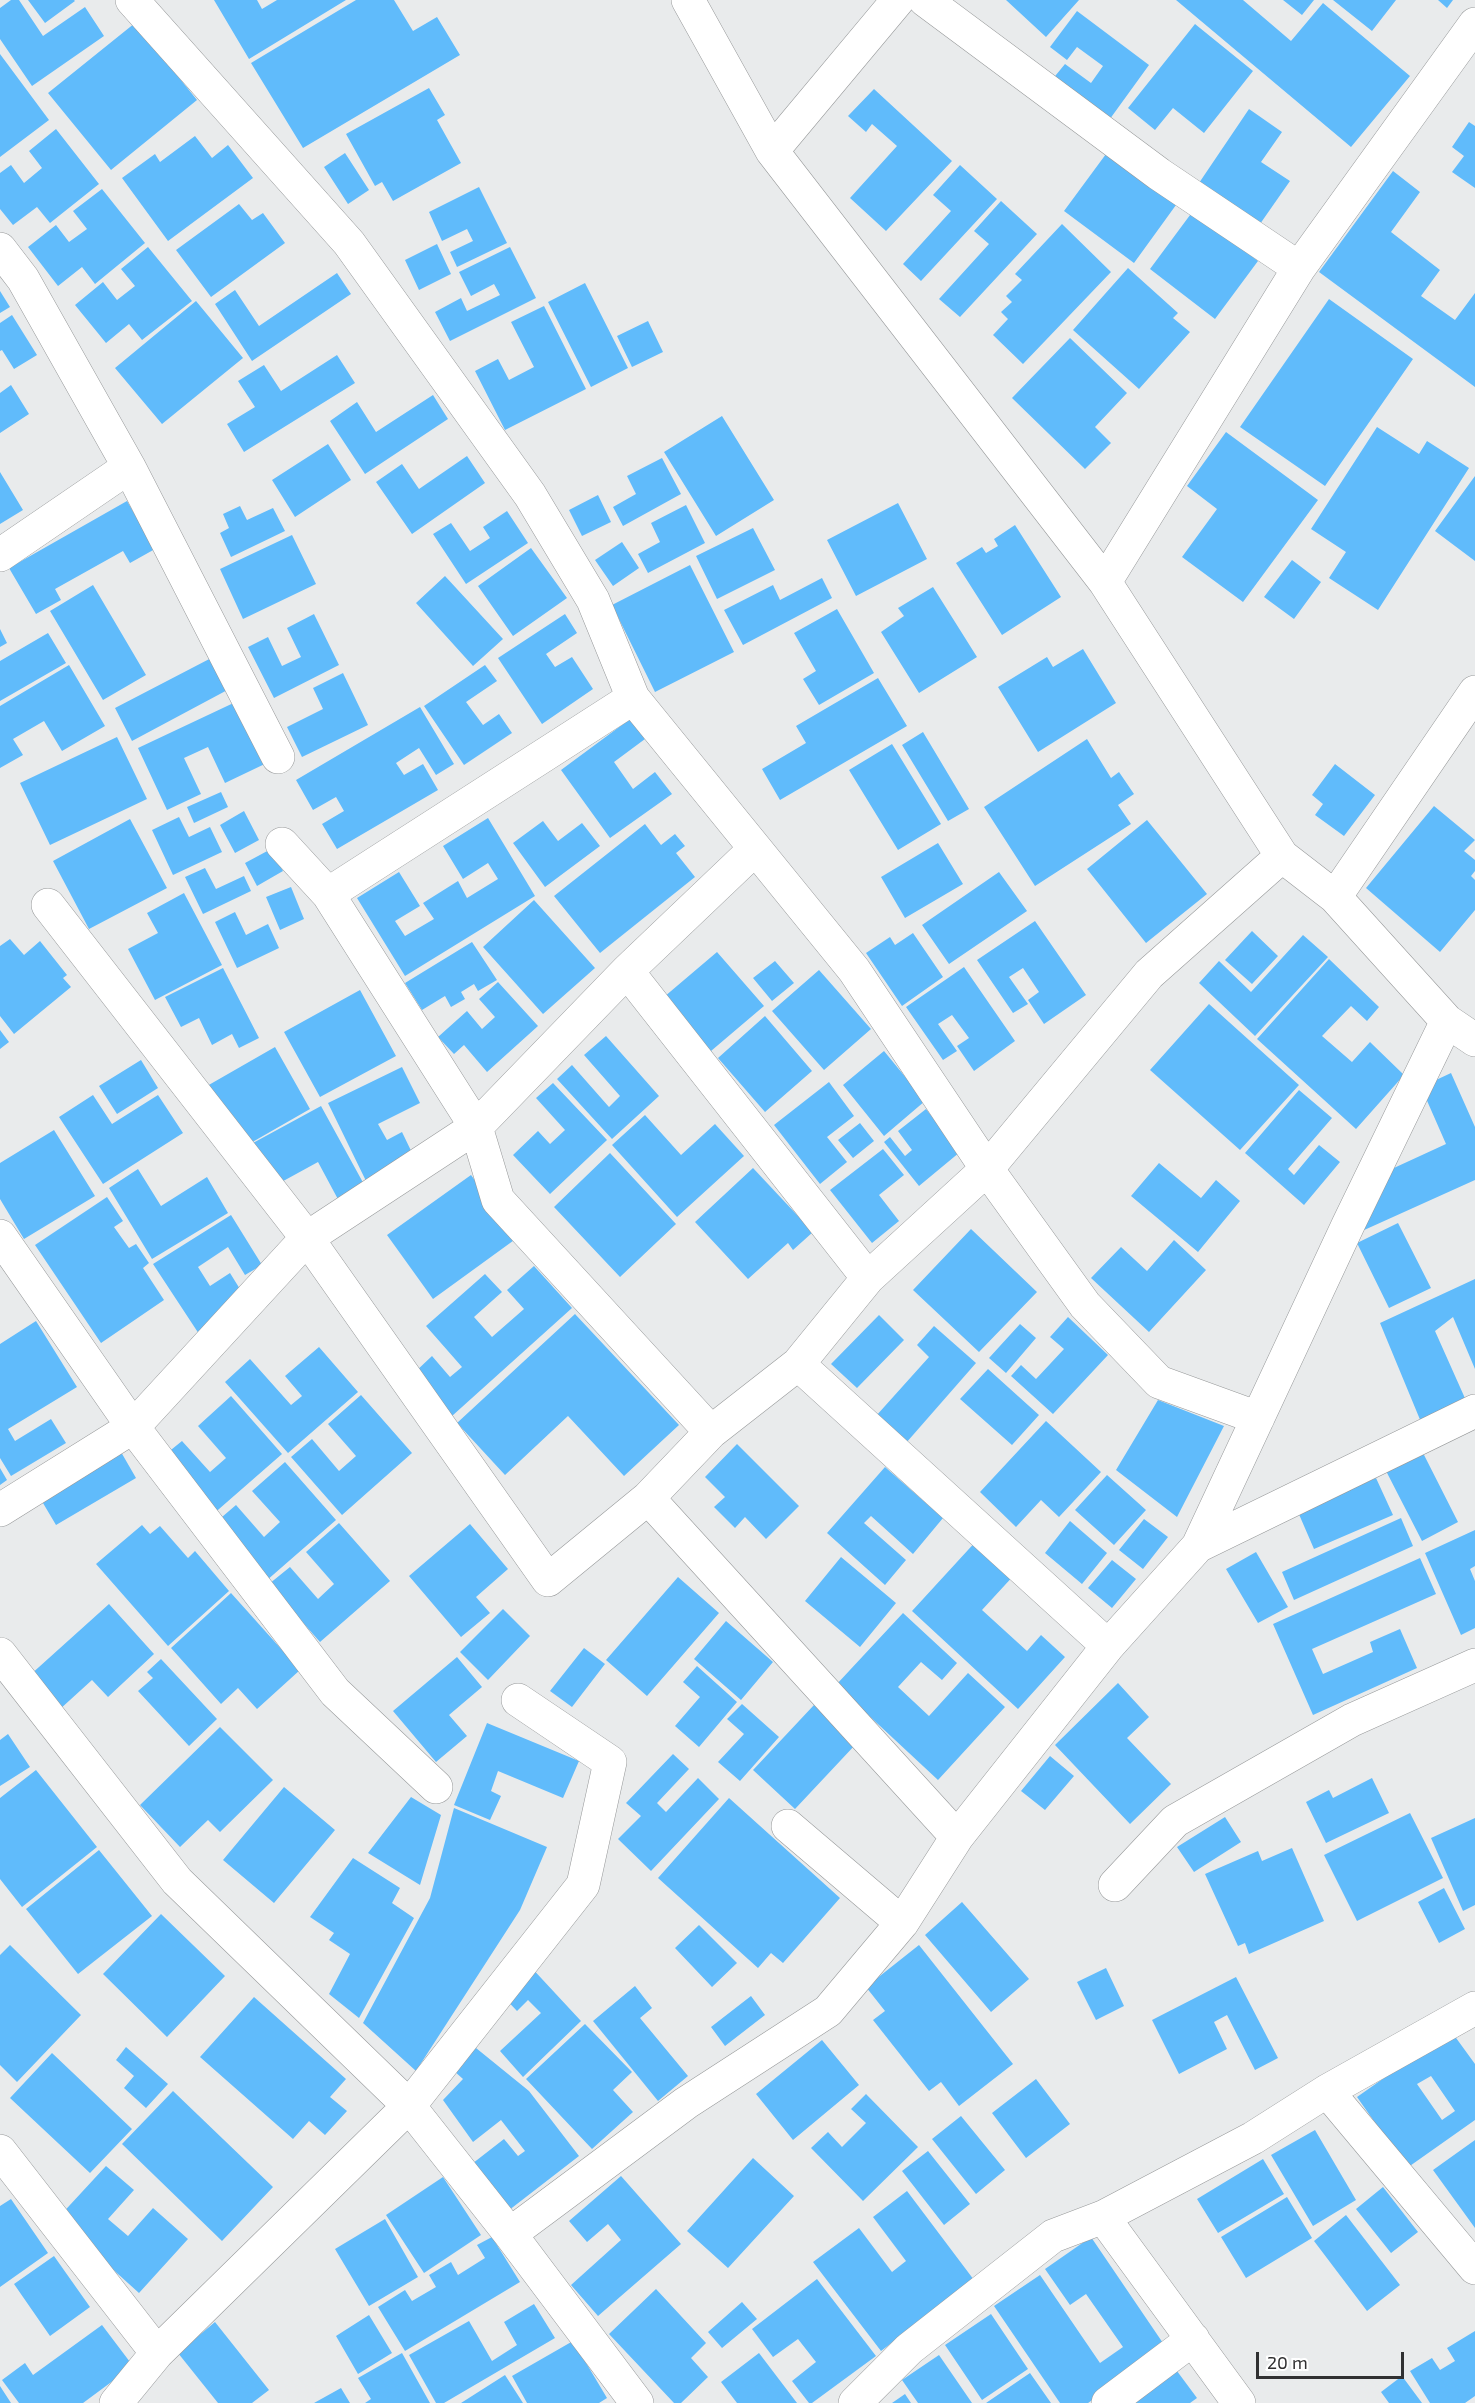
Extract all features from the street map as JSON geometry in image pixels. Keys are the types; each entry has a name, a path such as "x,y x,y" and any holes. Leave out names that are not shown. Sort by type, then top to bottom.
{"street":[{"path":"688,0 772,151 1105,582 1282,856 1335,897 1447,1021 1475,1041"},
{"path":"772,151 898,0"},
{"path":"925,0 1160,174 1299,268"},
{"path":"135,1 349,243 530,495 592,600 633,698 854,970 987,1169 1085,1305 1159,1382 1258,1419"},
{"path":"1105,582 1299,268 1475,24"},
{"path":"0,249 23,279 129,467 278,756"},
{"path":"0,555 129,467"},
{"path":"1335,897 1475,692"},
{"path":"328,894 633,698"},
{"path":"282,843 328,894 476,1127 498,1200 711,1432"},
{"path":"0,1510 134,1427 308,1238 476,1127 627,971 755,849"},
{"path":"48,905 308,1238 548,1580 648,1498 711,1432 798,1364 868,1278 987,1169 1149,974 1282,856"},
{"path":"627,971 868,1278"},
{"path":"510,2234 686,2103 828,2011 902,1923 957,1837 1108,1646 1198,1546 1348,1225 1447,1021"},
{"path":"0,1236 134,1427 335,1692 436,1787"},
{"path":"798,1364 1108,1646"},
{"path":"1198,1546 1475,1411"},
{"path":"648,1498 957,1837"},
{"path":"0,1654 177,1881 409,2106 510,2234 637,2403"},
{"path":"1115,1885 1175,1821 1352,1720 1475,1665"},
{"path":"116,2403 158,2353 409,2106 583,1885 610,1762 518,1700"},
{"path":"788,1826 902,1923"},
{"path":"855,2403 909,2349 1053,2236 1103,2217 1253,2138 1327,2091 1475,2008"},
{"path":"1327,2091 1475,2268"},
{"path":"0,2151 158,2353"},
{"path":"1103,2217 1239,2403"},
{"path":"1108,2403 1193,2339"}],"building":[{"path":"11,0 19,0 43,36 85,7 104,36 32,86 0,39 0,8"},
{"path":"28,0 74,0 75,1 45,23"},
{"path":"214,0 257,0 262,9 277,0 346,0 249,59"},
{"path":"356,0 394,0 413,31 437,17 460,55 303,148 251,63"},
{"path":"1006,0 1079,0 1046,37"},
{"path":"1176,0 1243,0 1291,41 1323,3 1410,76 1351,147"},
{"path":"1283,0 1314,0 1302,15"},
{"path":"1333,0 1396,0 1372,31"},
{"path":"1438,0 1453,0 1447,8"},
{"path":"1077,11 1149,65 1107,123 1051,81 1065,64 1091,83 1103,66 1077,47 1067,60 1050,47"},
{"path":"135,23 197,100 111,170 48,93"},
{"path":"1195,24 1253,71 1204,133 1173,108 1155,130 1128,108"},
{"path":"0,54 49,120 0,157"},
{"path":"429,88 445,115 437,120 461,163 393,201 382,182 375,186 346,134"},
{"path":"874,89 952,161 886,231 850,198 897,146 872,124 866,132 848,116"},
{"path":"1249,109 1282,132 1261,162 1290,181 1260,224 1199,183"},
{"path":"1469,122 1475,126 1475,188 1452,172 1464,156 1452,147"},
{"path":"56,129 99,184 50,223 37,207 13,225 0,209 0,173 11,165 24,183 42,168 29,151"},
{"path":"195,136 212,158 228,145 253,178 168,241 122,178 155,154 160,162"},
{"path":"345,153 369,190 348,204 324,167"},
{"path":"1106,154 1176,205 1134,263 1064,211"},
{"path":"960,165 997,199 921,281 903,264 951,211 933,195"},
{"path":"1393,171 1420,192 1391,232 1440,270 1421,296 1455,320 1475,293 1475,387 1319,272"},
{"path":"479,187 507,243 457,267 450,252 473,241 467,229 442,241 429,212"},
{"path":"102,189 145,243 95,284 82,267 58,286 28,247 56,225 69,242 87,229 73,211"},
{"path":"1001,201 1037,234 960,317 939,299 989,244 974,231"},
{"path":"239,204 252,220 263,213 285,243 211,297 176,250"},
{"path":"1193,211 1258,261 1215,319 1150,269"},
{"path":"1062,224 1111,272 1023,364 993,335 1008,319 1001,312 1012,302 1006,296 1022,280 1015,274"},
{"path":"437,244 451,274 419,290 405,260"},
{"path":"148,247 192,301 142,340 129,324 106,343 75,305 103,282 117,300 135,286 121,269"},
{"path":"510,247 536,298 450,341 435,312 461,298 467,311 500,295 494,284 471,296 459,272"},
{"path":"1128,268 1178,313 1173,318 1190,332 1139,389 1073,330"},
{"path":"337,273 351,294 252,361 215,304 235,290 259,326"},
{"path":"585,283 628,368 591,387 548,302"},
{"path":"0,291 10,307 0,313"},
{"path":"1329,299 1413,359 1325,486 1240,427"},
{"path":"196,301 243,358 162,424 115,368"},
{"path":"544,306 586,389 505,430 475,371 498,359 509,380 534,367 511,322"},
{"path":"12,315 37,355 14,369 2,350 0,351 0,323"},
{"path":"648,321 663,352 632,367 617,336"},
{"path":"1070,338 1127,393 1095,427 1111,443 1085,469 1012,398"},
{"path":"337,355 355,383 244,452 227,424 255,407 238,381 264,365 281,391"},
{"path":"11,385 29,414 0,433 0,393"},
{"path":"433,395 448,419 365,474 330,421 357,402 376,432"},
{"path":"722,416 774,500 716,536 664,452"},
{"path":"1377,427 1419,454 1427,441 1469,468 1378,610 1329,578 1346,552 1311,529"},
{"path":"1226,432 1318,500 1243,602 1182,557 1217,509 1187,486"},
{"path":"328,444 351,480 295,517 272,480"},
{"path":"467,456 485,483 412,534 376,482 402,464 419,489"},
{"path":"662,458 681,494 623,526 613,507 636,494 627,476"},
{"path":"0,472 23,510 0,524"},
{"path":"1475,476 1475,561 1435,531"},
{"path":"598,495 611,522 582,536 569,510"},
{"path":"127,501 155,549 130,563 123,551 55,589 61,600 36,614 9,568"},
{"path":"898,503 927,559 856,596 827,540"},
{"path":"686,505 705,543 648,573 638,554 660,542 651,523"},
{"path":"240,506 247,520 273,508 285,531 231,557 220,533 229,528 223,514"},
{"path":"507,511 528,543 466,584 433,534 451,523 470,551 490,538 483,527"},
{"path":"1015,525 1061,597 1002,635 956,563 982,547 986,553 998,546 994,539"},
{"path":"753,528 775,570 717,599 696,556"},
{"path":"292,535 316,584 243,619 220,569"},
{"path":"622,542 639,568 613,586 595,560"},
{"path":"531,548 567,598 513,636 478,586"},
{"path":"1292,560 1321,582 1294,619 1264,597"},
{"path":"690,565 734,652 655,692 612,605"},
{"path":"445,576 503,639 473,666 416,603"},
{"path":"822,578 832,598 743,645 724,610 773,585 780,600"},
{"path":"93,585 146,675 103,700 50,611"},
{"path":"933,587 977,657 919,693 881,632 904,616 898,608"},
{"path":"837,609 874,673 819,705 803,679 816,671 794,633"},
{"path":"314,614 339,665 274,698 248,647 268,637 282,666 301,657 287,628"},
{"path":"565,614 577,633 546,654 555,667 572,657 593,689 542,724 498,658"},
{"path":"0,629 7,643 0,647"},
{"path":"48,633 66,663 0,701 0,661"},
{"path":"1083,649 1116,703 1038,752 998,687 1047,657 1053,667"},
{"path":"217,655 233,687 132,741 115,708"},
{"path":"69,665 105,726 62,751 44,721 13,739 23,755 0,768 0,706"},
{"path":"485,665 497,681 466,702 483,725 499,714 512,733 464,765 424,706"},
{"path":"343,673 368,725 302,757 287,727 323,709 313,688"},
{"path":"878,678 907,726 780,800 762,769 806,743 796,726"},
{"path":"242,699 271,761 225,783 208,747 184,758 201,794 167,810 138,748"},
{"path":"420,707 454,764 436,775 419,748 396,763 404,775 423,764 438,790 337,849 322,824 344,811 336,797 313,810 296,780"},
{"path":"630,719 645,739 614,762 633,789 655,772 672,794 610,838 561,770"},
{"path":"923,732 969,809 948,821 902,745"},
{"path":"117,737 147,799 50,845 20,783"},
{"path":"1087,739 1111,778 1119,772 1134,794 1118,805 1131,824 1035,886 984,807"},
{"path":"892,744 941,824 898,850 849,770"},
{"path":"1335,764 1375,795 1344,836 1315,815 1323,804 1312,795"},
{"path":"221,792 228,807 194,823 187,807"},
{"path":"1434,806 1475,840 1464,851 1475,860 1475,871 1471,876 1475,880 1475,910 1440,952 1366,888"},
{"path":"244,811 259,840 235,853 220,825"},
{"path":"179,817 189,837 210,827 222,852 173,875 152,830"},
{"path":"488,818 535,896 405,976 357,898 399,872 420,906 395,921 405,936 434,919 423,903 458,881 467,898 498,879 488,863 463,879 443,846"},
{"path":"130,819 167,888 89,929 53,861"},
{"path":"1147,820 1207,894 1146,943 1087,869"},
{"path":"543,821 558,841 582,823 600,846 545,887 513,843"},
{"path":"645,824 661,845 675,834 685,846 676,853 695,877 600,953 554,896"},
{"path":"938,843 963,884 905,918 881,877"},
{"path":"271,849 283,871 257,886 245,863"},
{"path":"205,868 216,889 244,876 251,891 203,914 185,877"},
{"path":"999,872 1027,911 949,964 922,925"},
{"path":"291,887 304,919 280,930 266,897"},
{"path":"184,893 222,965 155,1000 128,949 158,933 147,913"},
{"path":"534,900 595,968 543,1014 483,947"},
{"path":"235,912 246,935 268,924 279,948 237,968 215,922"},
{"path":"1035,921 1086,995 1044,1024 1028,1000 1039,992 1023,968 1009,977 1028,1004 1013,1013 977,960"},
{"path":"1252,931 1278,956 1252,984 1225,960"},
{"path":"913,933 943,977 902,1006 866,953 890,937 895,945"},
{"path":"1303,935 1328,957 1255,1036 1199,983 1219,961 1251,992"},
{"path":"10,939 24,955 40,941 67,975 63,978 71,987 14,1034 0,1016 0,946"},
{"path":"472,942 497,980 478,991 474,984 461,992 465,999 451,1007 445,996 422,1010 405,983"},
{"path":"717,952 764,1006 711,1051 664,997"},
{"path":"1329,959 1379,1007 1367,1021 1351,1006 1322,1036 1352,1062 1370,1042 1404,1075 1356,1129 1257,1039"},
{"path":"775,961 794,983 772,1001 753,978"},
{"path":"964,967 1015,1041 974,1071 957,1046 969,1038 952,1015 938,1024 957,1051 943,1060 906,1007"},
{"path":"223,968 259,1038 239,1048 232,1034 212,1045 199,1018 181,1027 165,997"},
{"path":"819,970 871,1029 824,1070 772,1011"},
{"path":"498,982 538,1026 487,1072 464,1045 454,1054 438,1037 467,1011 482,1029 495,1017 479,999"},
{"path":"360,990 396,1056 320,1097 284,1032"},
{"path":"1209,1004 1299,1085 1240,1150 1150,1070"},
{"path":"765,1016 812,1071 765,1112 718,1058"},
{"path":"0,1030 9,1042 0,1049"},
{"path":"606,1036 659,1096 612,1139 557,1079 572,1065 609,1107 620,1096 584,1055"},
{"path":"275,1047 310,1109 242,1148 207,1086"},
{"path":"884,1051 925,1101 884,1136 843,1085"},
{"path":"141,1060 158,1088 117,1114 99,1086"},
{"path":"402,1067 420,1103 378,1124 387,1140 402,1132 415,1159 367,1183 328,1103"},
{"path":"1451,1073 1475,1127 1475,1180 1362,1231 1383,1173 1446,1144 1421,1087"},
{"path":"829,1082 854,1116 827,1137 847,1162 820,1184 774,1125"},
{"path":"553,1083 607,1140 550,1194 513,1155 538,1131 550,1144 565,1130 536,1098"},
{"path":"1299,1090 1332,1118 1288,1169 1294,1175 1319,1145 1340,1162 1304,1205 1245,1153"},
{"path":"93,1095 112,1124 158,1095 183,1133 103,1184 59,1117"},
{"path":"321,1106 366,1188 340,1203 318,1162 276,1185 253,1143"},
{"path":"926,1109 960,1152 919,1186 884,1142 890,1137 905,1156 912,1150 898,1131"},
{"path":"645,1115 681,1155 715,1124 744,1156 677,1217 612,1145"},
{"path":"860,1123 874,1141 853,1158 838,1140"},
{"path":"54,1130 95,1196 24,1239 0,1199 0,1163"},
{"path":"883,1149 904,1175 879,1195 899,1221 872,1243 830,1190"},
{"path":"610,1153 676,1224 620,1277 554,1207"},
{"path":"1159,1163 1201,1198 1216,1180 1240,1201 1198,1252 1131,1196"},
{"path":"753,1168 813,1232 793,1250 788,1243 748,1279 695,1222"},
{"path":"138,1169 161,1206 207,1177 228,1213 152,1259 109,1188"},
{"path":"471,1175 517,1238 433,1299 387,1235"},
{"path":"107,1197 123,1221 114,1227 129,1248 136,1244 149,1263 143,1268 164,1300 101,1343 35,1245"},
{"path":"231,1215 262,1265 245,1275 228,1247 198,1267 210,1286 230,1273 248,1302 199,1334 153,1264"},
{"path":"1398,1223 1431,1288 1389,1308 1357,1243"},
{"path":"971,1229 1037,1292 979,1352 913,1290"},
{"path":"1174,1240 1206,1270 1149,1332 1091,1278 1121,1247 1147,1271"},
{"path":"534,1266 572,1308 452,1416 414,1373 432,1356 450,1377 462,1367 426,1326 485,1274 502,1292 474,1317 492,1337 524,1309 507,1290"},
{"path":"1475,1279 1475,1369 1453,1317 1435,1331 1468,1405 1421,1422 1380,1323"},
{"path":"575,1314 679,1425 624,1476 568,1416 505,1475 457,1423"},
{"path":"879,1315 904,1340 857,1388 831,1364"},
{"path":"1068,1317 1108,1355 1053,1414 1011,1376 1021,1365 1036,1379 1064,1349 1050,1337"},
{"path":"36,1321 77,1387 8,1429 15,1441 51,1419 66,1443 11,1476 0,1458 0,1344"},
{"path":"1020,1324 1036,1338 1006,1373 989,1358"},
{"path":"934,1326 976,1363 906,1443 876,1416 929,1357 917,1345"},
{"path":"319,1347 358,1392 288,1453 225,1382 250,1359 291,1405 302,1396 285,1376"},
{"path":"988,1369 1039,1415 1012,1445 960,1399"},
{"path":"361,1395 412,1453 342,1515 291,1457 312,1439 339,1471 356,1456 328,1424"},
{"path":"231,1396 282,1454 211,1516 161,1458 182,1441 210,1472 226,1458 198,1426"},
{"path":"1158,1400 1224,1426 1177,1517 1116,1470"},
{"path":"1046,1421 1101,1472 1059,1517 1041,1500 1016,1527 980,1492"},
{"path":"737,1444 799,1506 766,1539 745,1517 735,1528 714,1507 725,1497 705,1477"},
{"path":"1421,1449 1458,1522 1422,1541 1384,1467"},
{"path":"121,1452 136,1478 56,1525 40,1498"},
{"path":"285,1462 336,1520 266,1581 215,1523 236,1505 264,1537 280,1522 252,1491"},
{"path":"885,1467 943,1518 913,1554 871,1516 864,1523 906,1560 885,1585 827,1533"},
{"path":"0,1468 7,1480 0,1485"},
{"path":"1107,1475 1146,1510 1114,1545 1075,1510"},
{"path":"1376,1478 1393,1515 1314,1549 1298,1512"},
{"path":"1401,1518 1413,1546 1294,1600 1282,1572"},
{"path":"1144,1519 1168,1537 1143,1569 1119,1550"},
{"path":"1070,1521 1107,1553 1082,1584 1045,1553"},
{"path":"339,1523 390,1581 320,1642 269,1584 290,1567 318,1599 334,1584 306,1552"},
{"path":"470,1524 508,1569 476,1597 490,1613 461,1637 409,1576"},
{"path":"142,1525 150,1534 160,1526 188,1558 195,1551 229,1591 168,1646 96,1564"},
{"path":"1475,1530 1475,1566 1470,1569 1475,1581 1475,1628 1461,1635 1425,1553"},
{"path":"979,1538 1016,1573 982,1610 1027,1651 1041,1635 1065,1657 1018,1709 912,1611"},
{"path":"1256,1552 1288,1607 1258,1623 1226,1569"},
{"path":"841,1557 896,1603 860,1647 805,1601"},
{"path":"1420,1558 1436,1594 1312,1649 1323,1674 1373,1652 1370,1642 1400,1629 1417,1668 1313,1715 1273,1624"},
{"path":"1112,1560 1136,1579 1112,1608 1088,1588"},
{"path":"678,1577 719,1613 647,1696 606,1660"},
{"path":"231,1593 300,1670 257,1709 238,1688 221,1704 171,1648"},
{"path":"109,1604 154,1654 108,1697 92,1680 59,1710 29,1676"},
{"path":"503,1609 530,1636 488,1680 460,1652"},
{"path":"903,1613 957,1663 942,1680 921,1662 898,1687 929,1716 968,1673 1005,1707 938,1780 836,1685"},
{"path":"726,1621 773,1662 741,1700 694,1659"},
{"path":"584,1648 605,1664 572,1707 550,1691"},
{"path":"457,1657 482,1687 449,1715 467,1736 436,1762 393,1711"},
{"path":"161,1659 217,1719 189,1746 138,1691 153,1678 147,1672"},
{"path":"697,1666 737,1702 699,1747 675,1726 700,1697 683,1682"},
{"path":"1118,1683 1149,1717 1127,1738 1171,1784 1130,1824 1055,1745"},
{"path":"742,1704 779,1737 740,1781 718,1762 744,1734 727,1719"},
{"path":"814,1705 856,1744 795,1809 753,1770"},
{"path":"487,1723 579,1761 563,1798 498,1771 491,1791 501,1796 490,1820 454,1805"},
{"path":"220,1727 273,1780 220,1832 208,1820 180,1847 140,1805"},
{"path":"8,1734 30,1767 0,1786 0,1740"},
{"path":"673,1754 689,1769 657,1803 666,1812 698,1778 719,1799 651,1871 618,1839 641,1816 626,1803"},
{"path":"1050,1756 1074,1776 1045,1810 1021,1791"},
{"path":"36,1770 97,1847 22,1907 0,1879 0,1798"},
{"path":"1372,1778 1389,1813 1326,1843 1306,1802 1329,1790 1333,1798"},
{"path":"284,1787 335,1830 274,1903 223,1860"},
{"path":"411,1797 441,1815 420,1885 368,1853"},
{"path":"729,1798 840,1898 783,1963 771,1953 758,1968 658,1878"},
{"path":"454,1808 547,1847 520,1910 416,2071 363,2023 430,1898"},
{"path":"1410,1813 1443,1878 1357,1921 1324,1855"},
{"path":"1225,1817 1241,1842 1194,1872 1177,1847"},
{"path":"1475,1818 1475,1905 1463,1911 1431,1838"},
{"path":"1292,1848 1324,1921 1249,1954 1245,1943 1238,1946 1205,1874 1258,1851 1262,1861"},
{"path":"99,1850 152,1916 78,1974 26,1909"},
{"path":"353,1858 400,1888 392,1903 414,1918 359,2018 329,1994 350,1954 329,1940 334,1933 310,1917"},
{"path":"1444,1888 1465,1929 1439,1943 1418,1902"},
{"path":"962,1902 1029,1979 991,2012 925,1935"},
{"path":"161,1914 225,1976 167,2037 103,1974"},
{"path":"699,1925 737,1963 712,1987 675,1948"},
{"path":"10,1945 81,2015 17,2082 0,2065 0,1955"},
{"path":"919,1945 1013,2064 959,2106 941,2082 929,2091 873,2020 885,2011 866,1987"},
{"path":"529,1965 581,2021 523,2077 500,2051 541,2013 528,2000 517,2011 500,1993"},
{"path":"1106,1968 1124,2006 1096,2020 1077,1982"},
{"path":"1236,1977 1278,2058 1255,2070 1227,2015 1214,2022 1227,2049 1179,2074 1152,2020"},
{"path":"635,1986 652,2008 640,2018 688,2076 658,2101 593,2021"},
{"path":"751,1996 765,2015 725,2046 711,2027"},
{"path":"254,1997 346,2079 330,2097 347,2111 325,2135 309,2121 293,2139 200,2057"},
{"path":"585,2024 632,2072 613,2090 633,2112 592,2149 526,2079"},
{"path":"1451,2031 1475,2064 1475,2120 1407,2168 1357,2097","holes":["1431,2076 1455,2111 1442,2120 1417,2084"]},
{"path":"822,2040 859,2085 793,2140 756,2094"},
{"path":"126,2047 168,2084 146,2108 124,2088 134,2076 116,2060"},
{"path":"476,2048 529,2091 579,2156 504,2214 468,2167 504,2139 518,2156 525,2151 501,2120 473,2142 443,2100 463,2079 454,2071"},
{"path":"52,2053 132,2129 90,2173 10,2098"},
{"path":"1036,2079 1070,2124 1026,2158 992,2113"},
{"path":"173,2091 273,2187 222,2241 122,2144"},
{"path":"866,2094 918,2147 863,2201 811,2148 828,2132 842,2147 866,2123 851,2109"},
{"path":"961,2116 1005,2170 976,2194 932,2139"},
{"path":"1315,2130 1356,2200 1313,2226 1271,2155"},
{"path":"1475,2140 1475,2228 1433,2170"},
{"path":"928,2151 970,2204 944,2225 902,2171"},
{"path":"753,2158 794,2196 728,2268 687,2231"},
{"path":"1263,2159 1284,2194 1218,2233 1197,2199"},
{"path":"106,2166 134,2190 108,2219 128,2236 153,2208 188,2239 139,2293 57,2219"},
{"path":"621,2176 681,2244 598,2316 571,2285 621,2240 608,2224 587,2242 569,2221"},
{"path":"443,2177 481,2235 424,2273 386,2215"},
{"path":"1383,2187 1418,2232 1391,2253 1356,2209"},
{"path":"907,2191 974,2280 881,2351 813,2262 859,2228 892,2272 906,2261 873,2217"},
{"path":"1287,2197 1312,2238 1246,2278 1221,2237"},
{"path":"11,2199 48,2253 0,2287 0,2206"},
{"path":"1346,2215 1400,2285 1367,2311 1314,2241"},
{"path":"385,2219 418,2277 369,2306 335,2249"},
{"path":"492,2237 520,2282 405,2351 378,2307 405,2290 412,2301 436,2287 429,2275 451,2262 458,2275 485,2258 477,2245"},
{"path":"1091,2237 1167,2349 1088,2403 1060,2403 994,2306 1040,2275 1100,2363 1123,2347 1086,2294 1070,2305 1045,2269"},
{"path":"54,2256 90,2307 50,2336 14,2284"},
{"path":"817,2279 876,2356 809,2403 792,2381 816,2362 798,2339 773,2357 752,2329"},
{"path":"656,2289 706,2343 691,2358 708,2377 681,2403 674,2403 609,2334"},
{"path":"742,2302 757,2319 722,2348 708,2332"},
{"path":"534,2304 555,2338 444,2403 436,2403 409,2355 469,2321 492,2361 517,2345 504,2322"},
{"path":"991,2314 1028,2369 982,2400 945,2345"},
{"path":"369,2315 392,2353 358,2374 336,2336"},
{"path":"215,2322 269,2390 252,2403 218,2403 178,2353"},
{"path":"102,2325 133,2366 83,2403 19,2403 2,2380 25,2363 33,2375"},
{"path":"1475,2331 1475,2396 1465,2403 1430,2403 1410,2371 1432,2358 1440,2370 1455,2361 1447,2348"},
{"path":"573,2341 607,2398 599,2403 527,2403 512,2376"},
{"path":"402,2353 430,2403 365,2403 371,2399 358,2378"},
{"path":"759,2353 797,2403 737,2403 721,2382"},
{"path":"939,2355 972,2403 918,2403 902,2380"},
{"path":"1174,2367 1197,2398 1190,2403 1125,2403"},
{"path":"1030,2373 1051,2403 986,2403"},
{"path":"505,2375 523,2403 461,2403"},
{"path":"1402,2376 1422,2403 1389,2403 1381,2392"},
{"path":"0,2386 11,2403 0,2403"},
{"path":"341,2388 350,2403 314,2403"},
{"path":"905,2394 911,2403 892,2403"}]}
